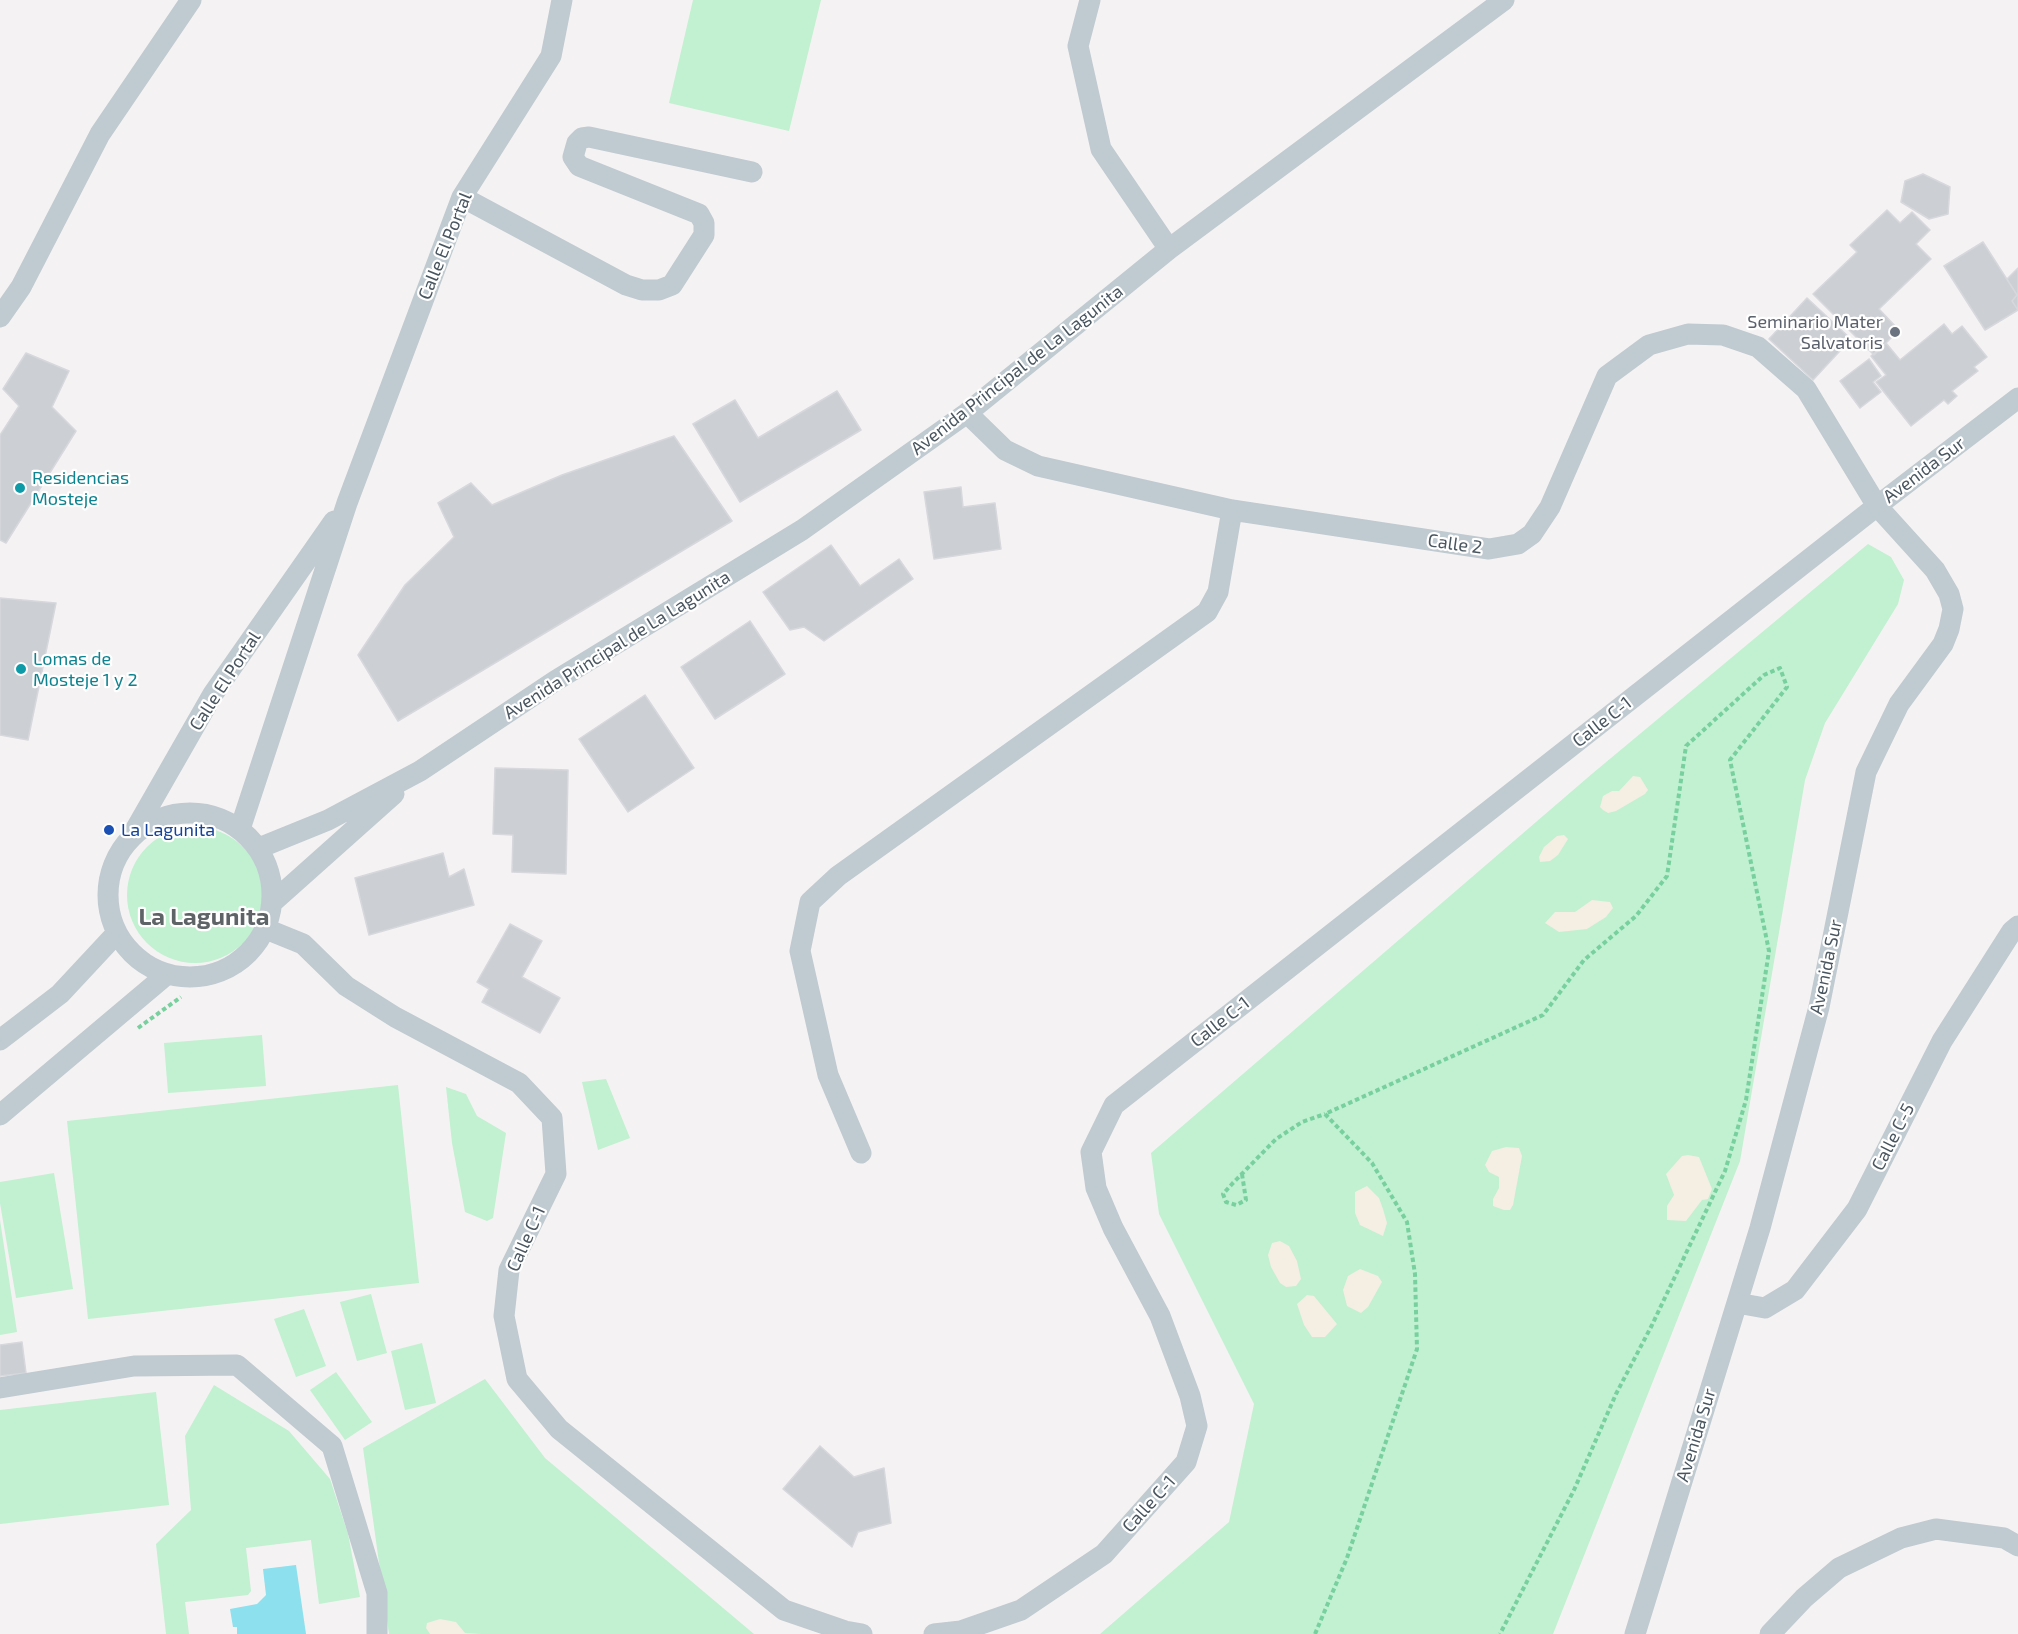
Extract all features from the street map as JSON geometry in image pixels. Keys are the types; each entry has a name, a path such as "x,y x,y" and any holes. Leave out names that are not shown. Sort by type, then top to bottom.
{"street":[{"path":"0,317 21,287 100,134 190,0"},
{"name":"Calle El Portal","path":"240,829 347,503 462,197 550,56 562,0"},
{"path":"1090,0 1078,46 1101,149 1169,249"},
{"name":"Avenida Principal de La Lagunita","path":"259,848 328,820 420,771 555,681 802,530 967,413 1169,249 1504,0"},
{"path":"462,197 626,285 642,290 659,290 672,285 704,235 704,223 699,214 579,166 573,158 577,143 582,138 589,137 752,172"},
{"name":"Calle 2","path":"967,413 1005,450 1038,466 1232,510 1489,549 1518,544 1532,534 1550,507 1606,376 1649,345 1688,334 1723,335 1758,347 1806,389 1877,506"},
{"name":"Avenida Sur","path":"1635,1634 1760,1228 1819,1007 1866,772 1899,705 1943,644 1953,609 1949,594 1935,570 1877,506 2018,398"},
{"name":"Calle El Portal","path":"133,834 213,694 347,503"},
{"name":"Calle C-1","path":"934,1634 960,1631 1021,1610 1104,1554 1186,1462 1197,1426 1190,1396 1160,1316 1113,1228 1096,1188 1091,1152 1114,1105 1877,506"},
{"path":"861,1153 828,1075 800,951 810,902 838,876 1207,612 1218,592 1232,510"},
{"name":"Avenida Principal de La Lagunita","path":"274,901 420,771"},
{"path":"205,814 240,829 259,848 270,874 274,901 267,929 242,961 206,978 165,976 115,935 107,910 106,884 115,859 133,834 166,816 205,814"},
{"name":"Calle C-5","path":"1737,1303 1765,1308 1795,1290 1857,1209 1942,1041 2012,931 2018,926"},
{"name":"Calle C-1","path":"267,929 303,944 346,986 395,1017 519,1083 552,1118 556,1174 509,1270 504,1316 517,1379 559,1429 784,1610 846,1631 862,1634"},
{"path":"0,1040 60,994 115,935"},
{"path":"0,1115 165,976"},
{"path":"0,1388 134,1366 237,1365 332,1446 377,1593 377,1634"},
{"path":"1770,1634 1804,1598 1839,1568 1901,1538 1936,1529 2004,1538 2018,1546"}],"path":[{"path":"1242,1174 1246,1200 1236,1205 1226,1202 1223,1194 1242,1174 1276,1139 1302,1122 1543,1015 1584,960 1636,916 1667,876 1686,746 1764,675 1780,668 1786,687 1730,760 1769,951 1746,1100 1728,1161 1652,1325 1616,1394 1574,1491 1500,1634"},
{"path":"1315,1634 1347,1558 1417,1349 1415,1274 1407,1222 1372,1163 1324,1114"}],"green space":[{"path":"693,0 821,0 789,131 669,103"},
{"path":"1868,544 1891,557 1904,580 1898,604 1825,723 1805,780 1740,1161 1553,1634 1100,1634 1229,1522 1254,1404 1159,1214 1151,1153 1593,773"},
{"path":"195,827 221,832 243,847 258,869 263,895 258,921 243,943 221,958 195,963 169,958 147,943 132,921 127,895 132,869 147,847 169,832"},
{"path":"262,1035 266,1086 168,1093 164,1043"},
{"path":"606,1079 630,1138 598,1150 582,1082"},
{"path":"398,1085 419,1283 88,1319 67,1121"},
{"path":"446,1087 466,1094 477,1116 506,1133 493,1218 487,1221 465,1212 452,1143"},
{"path":"54,1173 73,1289 16,1298 0,1203 0,1182"},
{"path":"0,1220 17,1332 0,1335"},
{"path":"371,1294 387,1353 357,1361 340,1302"},
{"path":"304,1309 326,1366 296,1377 274,1319"},
{"path":"422,1343 436,1403 405,1410 391,1351"},
{"path":"336,1372 372,1422 345,1440 310,1390"},
{"path":"485,1379 545,1458 754,1634 389,1634 363,1448"},
{"path":"214,1385 289,1431 330,1479 348,1534 360,1597 319,1604 311,1540 246,1548 251,1591 248,1595 185,1602 189,1634 166,1634 156,1544 191,1510 185,1436"},
{"path":"156,1392 169,1505 0,1524 0,1410"}],"sand":[{"path":"1633,776 1640,777 1648,790 1645,794 1616,811 1608,813 1603,810 1600,807 1603,796 1612,791 1619,791"},
{"path":"1564,835 1568,839 1558,855 1550,861 1540,862 1539,857 1544,847 1557,836"},
{"path":"1592,900 1610,902 1613,908 1606,917 1587,929 1559,932 1545,923 1555,912 1575,912"},
{"path":"1506,1147 1519,1148 1522,1156 1513,1205 1510,1210 1493,1206 1493,1199 1499,1188 1499,1177 1489,1172 1485,1165 1492,1151"},
{"path":"1682,1156 1699,1157 1712,1189 1708,1199 1702,1200 1686,1221 1667,1220 1667,1206 1674,1195 1666,1174"},
{"path":"1367,1186 1379,1198 1383,1209 1387,1223 1383,1236 1360,1225 1355,1213 1355,1192"},
{"path":"1280,1241 1289,1246 1297,1261 1301,1279 1296,1286 1286,1287 1280,1283 1271,1267 1268,1255 1272,1243"},
{"path":"1360,1269 1378,1276 1382,1282 1368,1307 1361,1313 1347,1306 1343,1290 1348,1276"},
{"path":"1307,1295 1314,1296 1337,1324 1325,1337 1312,1337 1304,1325 1297,1304"},
{"path":"440,1619 456,1622 465,1633 482,1634 430,1634 426,1628 427,1623"}],"water":[{"path":"296,1565 306,1634 237,1634 237,1627 233,1627 230,1609 257,1604 266,1595 263,1569"}],"building":[{"path":"1923,174 1950,187 1948,214 1929,219 1901,202 1905,181"},
{"path":"1887,210 1900,223 1912,212 1930,230 1916,244 1931,259 1879,309 1899,330 1874,355 1813,294 1857,252 1850,245"},
{"path":"1983,242 2017,295 2012,301 2018,310 1985,330 1944,266"},
{"path":"2018,268 2018,310 2012,301 2017,295 2007,279"},
{"path":"1807,298 1851,339 1813,380 1769,339"},
{"path":"1944,324 1952,334 1962,326 1987,357 1974,367 1978,371 1952,391 1957,396 1948,404 1944,400 1911,426 1876,382 1886,375 1871,356 1886,343 1900,360"},
{"name":"Residencias Mosteje","path":"26,353 69,371 52,407 76,431 6,543 0,540 0,435 19,406 3,389"},
{"path":"1869,359 1881,376 1873,382 1881,392 1860,408 1840,381"},
{"path":"837,391 861,430 740,502 693,424 735,400 758,438"},
{"path":"674,436 732,521 398,721 358,655 405,585 454,537 438,503 471,483 492,505 562,475"},
{"path":"961,487 963,507 995,503 1001,549 934,559 924,492"},
{"path":"831,545 860,586 899,559 913,579 824,641 804,627 790,630 763,592"},
{"name":"Lomas de Mosteje 1 y 2","path":"0,598 56,603 28,740 0,735"},
{"path":"750,621 785,674 715,719 681,667"},
{"path":"645,695 694,768 628,812 579,739"},
{"path":"495,768 568,770 566,874 512,872 513,835 493,834"},
{"path":"443,853 449,877 464,869 474,905 369,935 355,878"},
{"path":"510,924 542,941 522,977 560,998 540,1033 482,1002 489,989 477,982"},
{"path":"22,1342 26,1373 0,1376 0,1345"},
{"path":"820,1446 854,1477 884,1468 891,1523 858,1532 852,1547 783,1489"}],"place":[{"name":"Seminario Mater Salvatoris","path":"1895,332"},
{"name":"Residencias Mosteje","path":"20,488"},
{"name":"Lomas de Mosteje 1 y 2","path":"21,669"},
{"name":"La Lagunita","path":"109,830"}],"district":[{"name":"La Lagunita","path":"204,917"}]}
